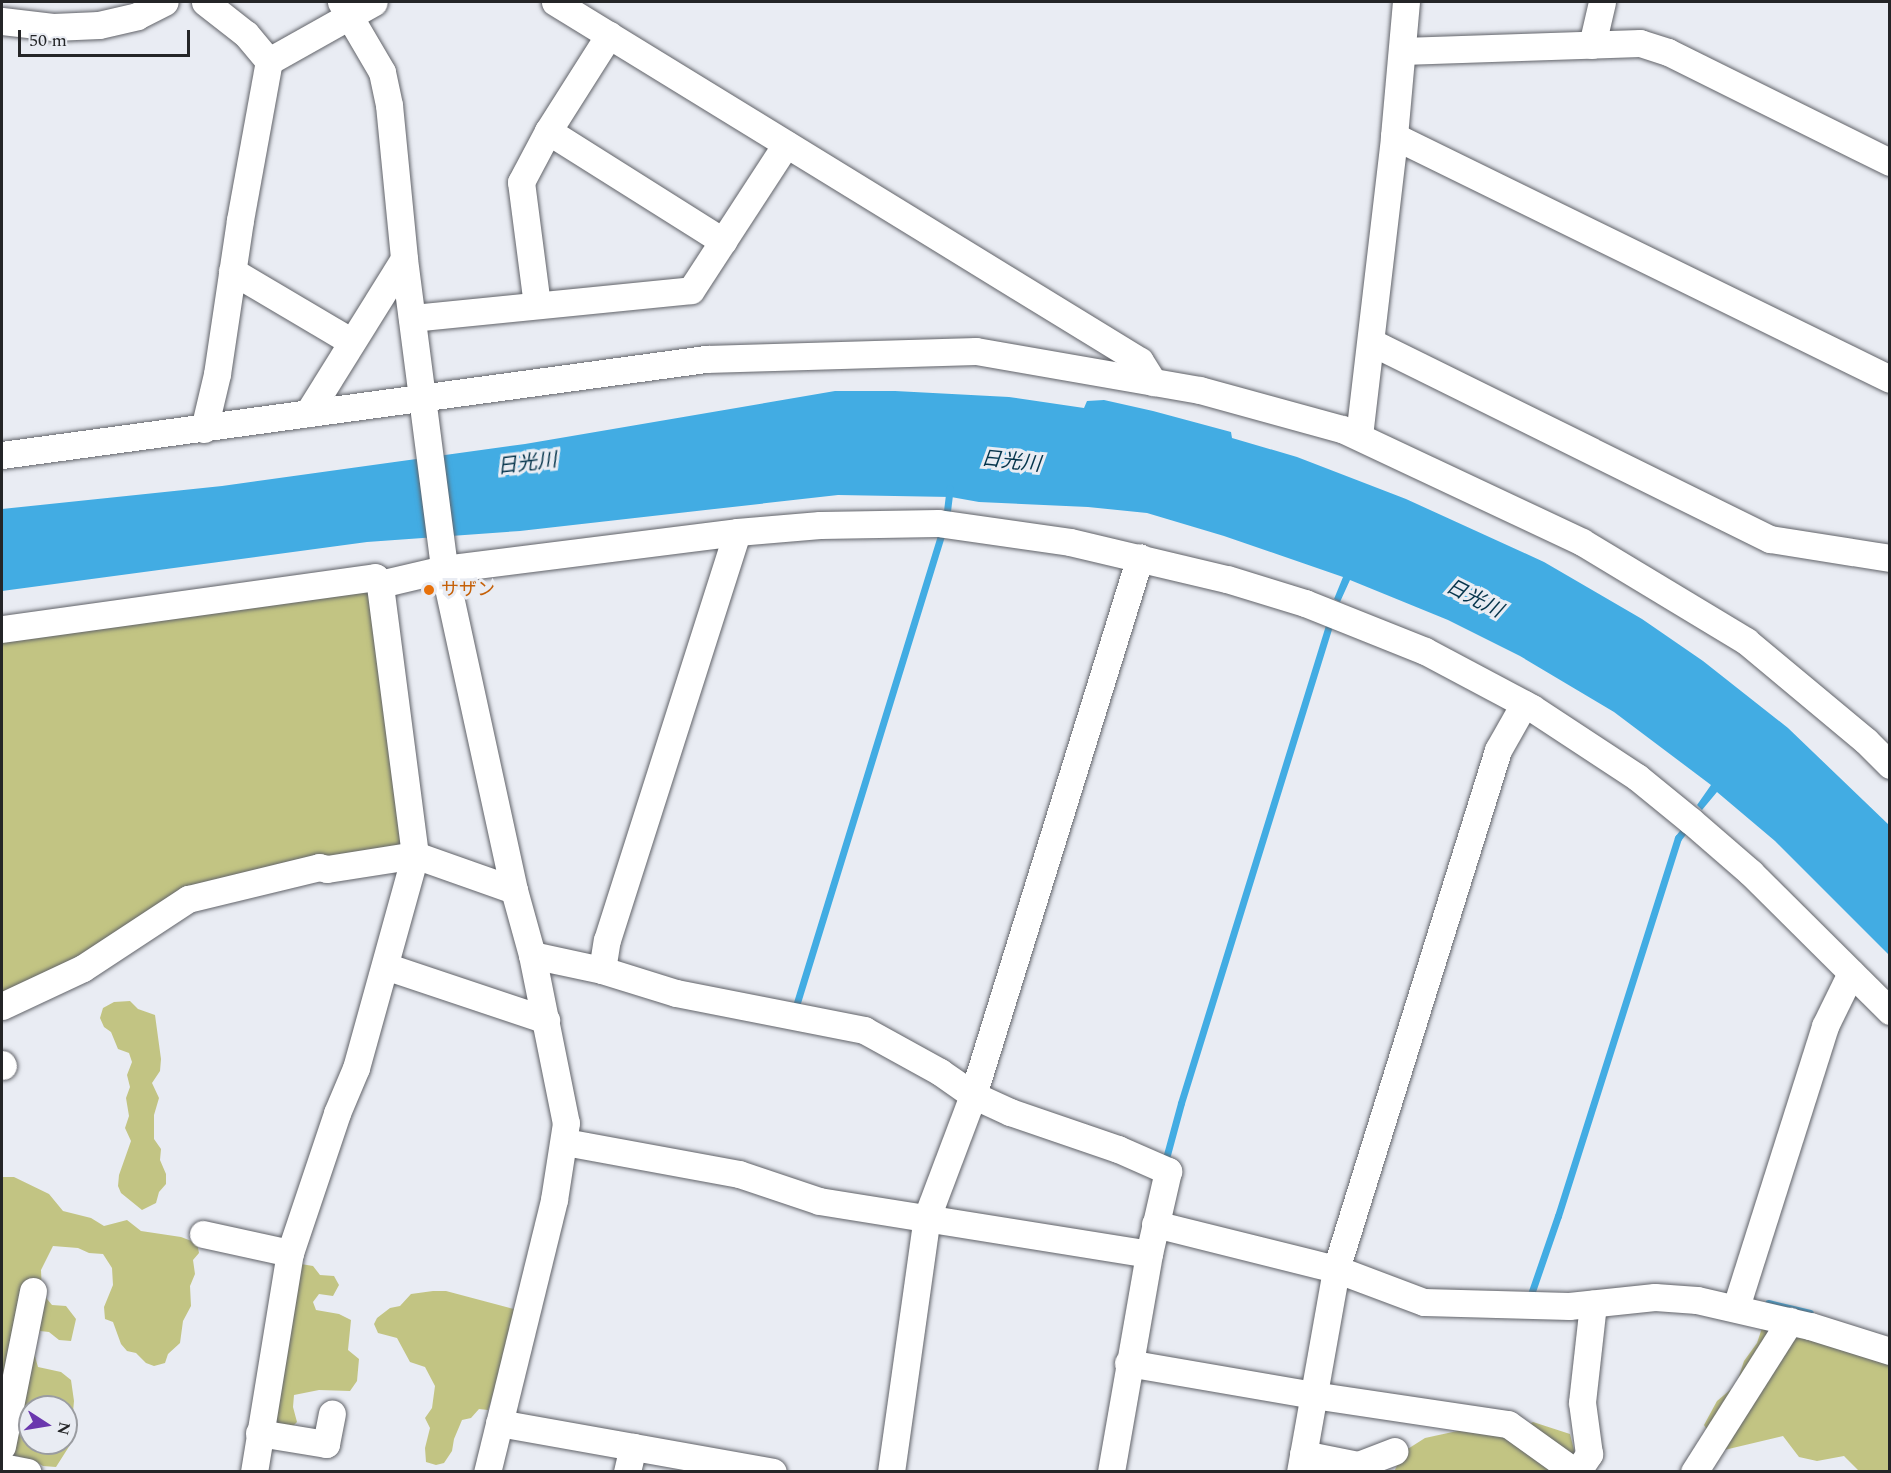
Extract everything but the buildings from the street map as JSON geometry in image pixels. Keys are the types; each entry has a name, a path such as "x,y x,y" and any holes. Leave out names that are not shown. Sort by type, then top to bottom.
{"street":[{"path":"2,21 53,27 99,25 137,16 165,2"},
{"path":"205,2 246,33 269,61"},
{"path":"204,429 216,374 269,61 346,9 374,2"},
{"path":"555,2 1140,361 1153,382"},
{"path":"1359,436 1394,136 1406,2"},
{"path":"1592,45 1602,2"},
{"path":"346,9 382,72 389,105 404,259 444,569 514,890 532,956 566,1123 565,1142 554,1200 487,1472"},
{"path":"537,305 521,182 548,131 609,35"},
{"path":"1402,51 1640,43 1668,52 1890,162"},
{"path":"548,131 723,241"},
{"path":"1394,136 1890,379"},
{"path":"412,318 691,290 786,144"},
{"path":"308,413 404,259"},
{"path":"232,271 352,342"},
{"path":"1371,342 1770,539 1890,558"},
{"path":"2,455 204,429 706,358 976,351 1200,390 1342,429 1359,436 1582,542 1746,641 1866,741 1890,765"},
{"path":"380,584 444,569 737,532 820,525 938,523 1004,530 1140,558 1305,603 1425,651 1524,704 1637,777 1751,873 1890,1011"},
{"path":"602,970 607,940 737,532"},
{"path":"891,1472 927,1217 974,1095 1140,558"},
{"path":"2,629 375,578 380,584 416,855 356,1068 337,1113 290,1253 259,1433 261,1444 254,1472"},
{"path":"1394,1451 1358,1466 1302,1463 1336,1269 1498,750 1524,704"},
{"path":"2,1006 82,968 188,899 319,867 327,869 416,855 514,890"},
{"path":"532,956 602,970 676,993 864,1030 940,1072 974,1095 1010,1112 1118,1149 1168,1171 1155,1224 1128,1363 1111,1472"},
{"path":"385,966 546,1020"},
{"path":"1736,1307 1825,1026 1851,973"},
{"path":"565,1142 739,1174 819,1201 1149,1254"},
{"path":"1155,1224 1336,1269 1424,1302 1491,1306 1593,1304 1655,1297 1697,1300 1790,1321 1890,1351"},
{"path":"203,1234 290,1253"},
{"path":"2,1446 33,1291"},
{"path":"1128,1363 1313,1395 1508,1424 1576,1472 1589,1454 1582,1402 1593,1304"},
{"path":"1694,1472 1790,1321"},
{"path":"259,1433 326,1444 332,1414"},
{"path":"499,1424 630,1459 773,1472"},
{"path":"2,1467 28,1472"}],"green space":[{"path":"363,590 370,592 409,848 328,863 324,855 77,957 2,996 2,639"},
{"path":"130,1001 138,1009 155,1015 161,1059 160,1071 152,1083 159,1098 154,1115 154,1139 161,1149 160,1160 166,1174 166,1184 159,1192 156,1203 142,1210 121,1193 118,1186 119,1175 131,1141 125,1128 129,1116 126,1098 130,1087 127,1075 132,1062 129,1053 118,1049 111,1032 104,1027 100,1018 103,1008 114,1002"},
{"path":"2,1177 14,1177 49,1194 63,1211 91,1218 104,1226 127,1220 141,1231 181,1237 197,1243 199,1253 193,1260 195,1274 190,1286 191,1306 183,1321 180,1343 168,1354 165,1363 154,1366 146,1363 136,1353 127,1351 121,1344 113,1322 105,1319 104,1307 113,1285 112,1268 103,1254 89,1253 78,1248 53,1246 41,1270 42,1293 52,1305 66,1306 76,1319 71,1341 59,1340 49,1332 40,1331 32,1346 38,1367 61,1372 71,1380 73,1395 18,1395 18,1455 64,1455 56,1467 43,1466 33,1460 7,1454 2,1395"},
{"path":"301,1264 313,1266 320,1275 334,1276 339,1285 333,1296 319,1294 313,1302 316,1310 339,1314 351,1320 348,1350 359,1359 357,1381 350,1391 319,1390 294,1395 293,1407 297,1422 289,1430 271,1428"},
{"path":"446,1291 521,1311 488,1410 479,1409 471,1418 462,1420 452,1451 444,1463 436,1465 426,1462 425,1448 430,1428 425,1418 432,1408 435,1386 425,1367 410,1362 397,1338 378,1333 374,1324 377,1318 390,1308 400,1306 411,1294"},
{"path":"1764,1322 1887,1355 1890,1371 1889,1471 1859,1471 1844,1456 1817,1461 1799,1457 1783,1436 1720,1451 1704,1425 1717,1401 1736,1385 1744,1361 1757,1343"},
{"path":"1533,1422 1570,1434 1575,1454 1567,1471 1394,1472 1403,1452 1425,1438 1471,1428 1520,1430"}],"water":[{"name":"日光川","path":"835,391 895,391 1009,397 1084,408 1087,401 1104,400 1153,411 1231,432 1232,438 1297,457 1406,499 1544,562 1642,619 1703,661 1788,728 1889,825 1889,955 1775,841 1717,792 1702,810 1697,805 1711,785 1614,712 1520,656 1448,620 1350,580 1340,602 1334,599 1343,577 1224,536 1147,513 1088,507 979,502 951,497 838,495 520,531 367,542 2,591 2,509 222,486 525,444"}],"waterway":[{"path":"946,519 950,488"},
{"path":"795,1009 943,529"},
{"path":"1165,1162 1181,1103 1331,619"},
{"path":"1529,1300 1558,1216 1678,838 1688,825"},
{"path":"1768,1303 1810,1313"}],"place":[{"name":"サザン","path":"429,590"}]}
